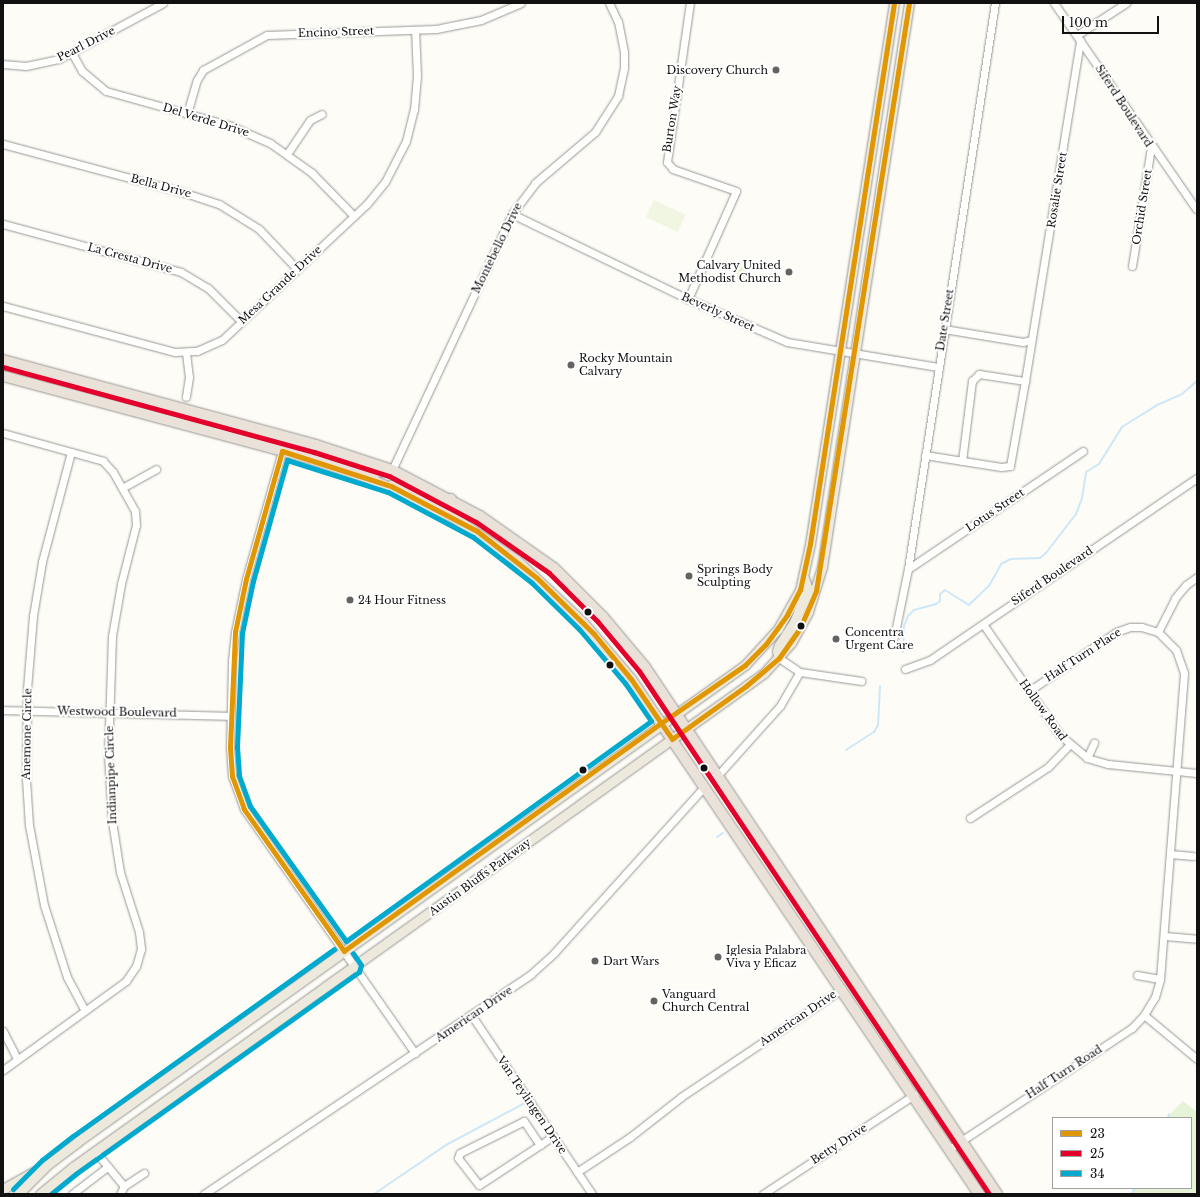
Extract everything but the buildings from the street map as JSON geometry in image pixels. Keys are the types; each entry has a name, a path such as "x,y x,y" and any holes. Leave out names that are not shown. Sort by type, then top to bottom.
{"highway":[{"path":"3,360 316,445 392,470 452,499 512,537 559,572 629,647 687,728 997,1194"},
{"path":"3,376 282,451 339,468 391,486 477,531 537,578 604,646 661,723 914,1095 977,1193"},
{"path":"262,446 279,443 376,472 392,470"},
{"path":"391,486 400,483 438,500 452,499"}],"main road":[{"name":"Austin Bluffs Parkway","path":"18,1194 47,1165 184,1064 756,655 787,616 804,578 894,3"},
{"name":"Austin Bluffs Parkway","path":"40,1194 96,1151 746,686 778,658 800,628 816,591 833,497 909,3"},
{"path":"869,160 875,164 882,178"},
{"path":"820,481 827,486 833,497"},
{"path":"778,658 776,651 794,622 808,590 804,578"},
{"path":"3,1189 23,1176 47,1165"}],"street":[{"name":"Pearl Drive","path":"3,64 36,65 72,53 163,3"},
{"name":"Encino Street","path":"187,114 197,80 203,70 267,35 415,30 467,24 521,3"},
{"name":"Montebello Drive","path":"392,470 512,214 535,183 594,132 618,96 621,83 624,52 618,22 609,3"},
{"name":"Burton Way","path":"688,299 736,191 673,169 666,158 690,3"},
{"name":"Date Street","path":"894,637 908,569 995,3"},
{"name":"Siferd Boulevard","path":"1054,3 1151,147 1196,209"},
{"path":"1079,38 1126,3"},
{"name":"Mesa Grande Drive","path":"186,353 215,344 354,216 385,182 406,141 416,92 415,30"},
{"name":"Rosalie Street","path":"962,461 1001,467 1010,466 1025,381 1079,38"},
{"name":"Del Verde Drive","path":"72,53 82,72 106,91 243,130 287,154 312,173 354,216"},
{"path":"287,154 310,120 322,114"},
{"name":"Bella Drive","path":"3,144 182,192 219,204 259,229 298,269"},
{"name":"Orchid Street","path":"1132,266 1151,147"},
{"name":"Beverly Street","path":"512,214 688,299 787,342 938,367"},
{"name":"La Cresta Drive","path":"3,224 181,272 208,288 241,321"},
{"path":"3,306 186,353 189,377 186,397"},
{"path":"944,328 1023,342 1031,340"},
{"path":"925,455 962,461 972,381 979,374 1025,381"},
{"name":"Indianpipe Circle","path":"3,433 103,461 109,466 135,511 136,525 121,584 112,636 108,712 112,821 120,872 139,932 141,949 136,966 126,981 3,1070"},
{"path":"282,451 236,626 232,661 230,763 238,797 354,967 416,1054"},
{"name":"Lotus Street","path":"908,569 1083,451"},
{"name":"Anemone Circle","path":"71,452 37,592 27,710 27,797 36,868 53,938 73,992 85,1011"},
{"path":"122,488 156,469"},
{"name":"Siferd Boulevard","path":"905,669 930,660 1196,480"},
{"path":"1176,772 1184,673 1176,650 1158,632 1175,598 1197,577"},
{"name":"Hollow Road","path":"982,624 1029,691 1069,744 1087,758 1108,764 1197,773"},
{"name":"Half Turn Place","path":"1029,691 1116,632 1130,627 1142,627 1158,632"},
{"path":"778,658 800,672 860,681"},
{"path":"718,775 780,706 800,672"},
{"name":"Westwood Boulevard","path":"3,710 231,716"},
{"path":"1087,758 1094,743"},
{"path":"970,818 1048,767 1069,744"},
{"name":"Half Turn Road","path":"949,1148 1132,1028 1144,1015 1155,997 1160,979 1176,772"},
{"name":"American Drive","path":"204,1194 416,1054 518,984 554,953 704,787"},
{"path":"1170,854 1194,856"},
{"path":"1164,936 1197,939"},
{"path":"1137,975 1160,979"},
{"name":"American Drive","path":"577,1172 630,1137 681,1097 842,989"},
{"path":"1144,1015 1197,1059"},
{"name":"Van Teylingen Drive","path":"472,1016 592,1194"},
{"path":"3,1031 17,1059"},
{"name":"Betty Drive","path":"763,1194 914,1095"},
{"path":"540,1145 524,1121 460,1153 458,1158 479,1185 540,1145 553,1136"},
{"path":"96,1151 107,1167 124,1186"},
{"path":"72,1194 107,1167"},
{"path":"120,1194 124,1186 144,1173"}],"green space":[{"path":"654,200 686,215 678,232 646,217"},
{"path":"747,259 755,265 742,282 734,276"},
{"path":"1183,1101 1197,1112 1197,1194 1131,1194 1133,1189 1192,1189 1192,1117 1167,1117"}],"waterway":[{"path":"903,652 904,626 908,616 914,610 936,604 940,601 940,594 945,590 969,605 989,586 1001,564 1011,559 1040,558 1046,553 1076,514 1082,498 1086,472 1099,464 1122,427 1155,406 1182,394 1197,381"},
{"path":"846,750 874,732 878,725 880,686"},
{"path":"717,837 723,833"},
{"path":"374,1194 446,1145 523,1104"},
{"path":"1132,1194 1134,1189"}],"transit line":[{"name":"23","path":"661,723 745,665 766,644 787,615 800,590 810,544 894,3"},
{"name":"23","path":"661,723 672,739 746,686 779,658 800,628 816,591 909,3"},
{"name":"25","path":"3,367 314,452 389,476 476,522 549,573 598,622 639,671 989,1194"},
{"name":"23","path":"282,451 391,486 477,531 537,578 594,634 631,679 661,723 344,951 244,809 232,776 230,747 235,632 246,579 282,451"},
{"name":"34","path":"287,460 388,492 473,537 532,583 579,629 625,683 651,721 346,941 250,806 239,775 237,747 242,633 253,581 287,460"},
{"name":"34","path":"13,1189 42,1160 73,1136 334,949"},
{"name":"34","path":"51,1194 77,1173 359,972 361,965 353,953"}],"place":[{"name":"Discovery Church","path":"776,70"},
{"name":"Calvary United Methodist Church","path":"789,272"},
{"name":"Rocky Mountain Calvary","path":"571,365"},
{"name":"Springs Body Sculpting","path":"689,576"},
{"name":"24 Hour Fitness","path":"350,600"},
{"name":"Concentra Urgent Care","path":"836,639"},
{"name":"Iglesia Palabra Viva y Eficaz","path":"718,957"},
{"name":"Dart Wars","path":"595,961"},
{"name":"Vanguard Church Central","path":"654,1001"}]}
